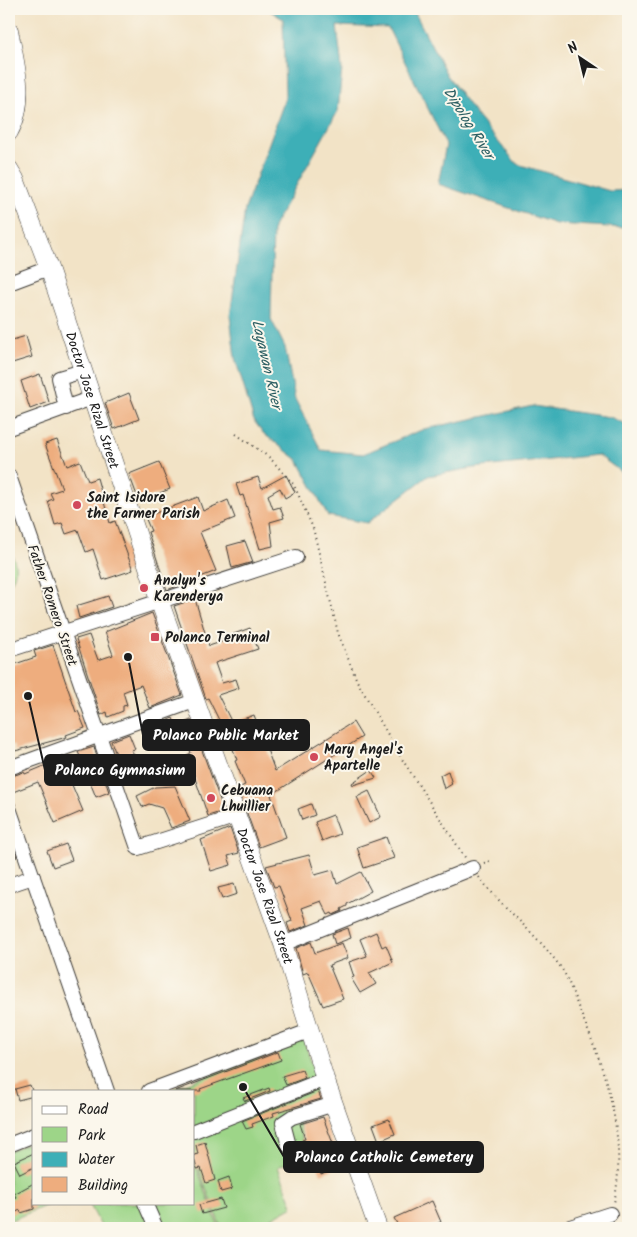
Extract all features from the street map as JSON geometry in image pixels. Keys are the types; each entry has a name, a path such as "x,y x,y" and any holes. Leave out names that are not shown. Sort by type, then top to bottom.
{"main road":[{"path":"9,30 19,105 14,123 9,132"},
{"name":"Doctor Jose Rizal Street","path":"9,169 15,179 49,268 159,600 197,700 283,944 309,1032 378,1228"}],"street":[{"path":"9,283 49,268"},
{"path":"66,408 59,378 83,371"},
{"path":"9,428 92,398"},
{"name":"Father Romero Street","path":"9,476 61,632 138,848 237,816"},
{"path":"9,650 296,556"},
{"path":"9,768 197,700"},
{"path":"9,808 107,1090"},
{"path":"283,944 473,868"},
{"path":"9,885 33,877"},
{"path":"152,1090 309,1032"},
{"path":"195,1131 325,1079"},
{"path":"290,1146 283,1123 292,1117 334,1104"},
{"path":"9,1145 32,1136"},
{"path":"146,1204 156,1228"},
{"path":"567,1228 610,1214"}],"path":[{"path":"236,434 270,458 294,485 313,528 338,634 356,681 432,807 473,868 557,962 566,976 594,1043 611,1095 616,1129 616,1190 610,1214"}],"green space":[{"path":"9,551 14,559 15,568 14,577 9,586"},
{"path":"303,1039 320,1084 195,1133 195,1090 170,1090"},
{"path":"320,1085 329,1110 298,1121 306,1153 278,1167 293,1206 254,1228 221,1228 195,1159 195,1135"},
{"path":"32,1142 32,1204 50,1204 9,1221 9,1151"},
{"path":"195,1163 219,1228 102,1228 90,1204 195,1204"}],"water":[{"path":"267,9 413,9 447,75 479,119 517,164 610,191 628,190 628,228 556,224 438,184 446,145 388,28 337,26 342,69 338,111 273,227 271,319 285,347 295,399 321,450 363,454 424,429 533,406 610,417 628,425 628,477 598,455 473,468 428,476 367,523 328,516 298,460 264,434 254,421 235,358 230,316 245,209 285,99 283,19"}],"building":[{"path":"26,336 32,357 9,364 9,341"},
{"path":"40,374 49,402 30,409 21,381"},
{"path":"129,393 139,419 114,429 105,403"},
{"path":"57,440 67,466 80,461 88,481 97,478 110,523 115,521 133,570 103,580 93,549 86,552 78,530 66,534 62,523 55,525 48,501 53,499 50,493 62,489 45,444"},
{"path":"159,462 170,489 139,501 129,474"},
{"path":"286,475 295,492 285,498 280,488 268,495 273,509 280,507 284,518 270,522 273,546 260,549 243,495 240,496 236,484 258,477 262,488"},
{"path":"198,497 203,511 228,500 235,518 200,532 216,571 167,590 148,532 151,531 145,517"},
{"path":"245,541 253,562 232,568 227,546"},
{"path":"108,596 112,607 79,618 76,606"},
{"path":"195,599 209,646 224,641 223,638 250,628 258,649 215,663 222,683 236,679 239,688 218,695 232,723 254,715 275,771 353,722 362,737 271,795 286,837 259,847 238,788 245,785 235,761 237,760 228,736 220,739 217,728 222,726 208,698 206,699 174,606"},
{"path":"152,613 182,695 150,708 141,685 123,692 127,705 123,706 123,711 108,717 107,712 101,715 76,639 89,635 98,660 113,655 105,632"},
{"path":"53,645 76,712 78,711 85,728 66,735 67,737 15,751 13,745 9,747 9,666 36,657 34,651"},
{"path":"173,718 178,731 152,744 146,730"},
{"path":"191,720 224,811 208,816 187,755 191,753 181,724"},
{"path":"129,734 135,749 131,750 142,765 128,775 119,762 111,741"},
{"path":"94,747 98,760 84,765 78,752"},
{"path":"61,759 83,811 55,823 38,782 13,792 9,777 24,772 25,774"},
{"path":"371,770 376,778 353,785 352,783"},
{"path":"448,771 452,784 444,789 440,775"},
{"path":"103,774 109,792 96,797 89,780"},
{"path":"175,786 190,821 171,828 162,808 149,804 142,807 137,796 155,787"},
{"path":"369,791 381,817 369,823 357,797"},
{"path":"311,804 315,815 302,820 298,809"},
{"path":"333,815 340,834 322,841 315,822"},
{"path":"230,828 239,853 228,856 231,865 211,871 201,840"},
{"path":"9,834 17,857 9,859"},
{"path":"386,837 394,858 364,868 357,847"},
{"path":"66,844 72,860 53,867 47,851"},
{"path":"309,855 315,875 333,870 337,884 361,872 371,891 347,904 347,906 341,909 342,911 333,915 332,913 328,915 321,901 302,908 308,925 290,932 287,923 292,921 279,886 274,887 266,866"},
{"path":"234,884 237,894 222,899 218,888"},
{"path":"348,928 351,938 335,944 332,934"},
{"path":"376,932 382,947 386,945 393,962 369,973 376,984 360,993 351,978 354,977 349,962 367,956 360,939"},
{"path":"311,942 315,953 342,943 348,958 329,965 343,999 323,1006 308,972 303,974 296,948"},
{"path":"278,1052 281,1060 200,1089 201,1091 178,1090"},
{"path":"302,1070 305,1078 286,1085 282,1076"},
{"path":"30,1085 32,1096 18,1100 15,1089"},
{"path":"269,1088 270,1091 245,1101 243,1098"},
{"path":"318,1091 321,1099 273,1113 274,1116 252,1124 253,1127 246,1129 242,1121"},
{"path":"323,1117 335,1149 338,1148 344,1165 321,1174 314,1154 309,1156 302,1140 305,1139 300,1124"},
{"path":"389,1119 395,1134 379,1141 373,1125"},
{"path":"205,1142 215,1180 206,1183 201,1168 197,1169 195,1162 195,1155 198,1154 196,1145"},
{"path":"32,1154 32,1168 20,1174 14,1162"},
{"path":"229,1177 232,1189 221,1192 218,1181"},
{"path":"32,1184 32,1204 34,1204 34,1209 21,1213 20,1210 9,1216 9,1200 16,1197 14,1194"},
{"path":"221,1199 224,1208 202,1214 199,1205"},
{"path":"432,1201 441,1222 426,1228 399,1228 394,1218"}],"place":[{"name":"Saint Isidore the Farmer Parish","path":"77,505"},
{"name":"Analyn's Karenderya","path":"144,588"},
{"name":"Polanco Terminal","path":"155,637"},
{"name":"Polanco Public Market","path":"128,657"},
{"name":"Polanco Gymnasium","path":"28,696"},
{"name":"Mary Angel's Apartelle","path":"314,757"},
{"name":"Cebuana Lhuillier","path":"211,798"},
{"name":"Polanco Catholic Cemetery","path":"243,1087"}],"water label":[{"name":"Dipolog River","path":"469,123"},
{"name":"Layawan River","path":"267,364"}]}
